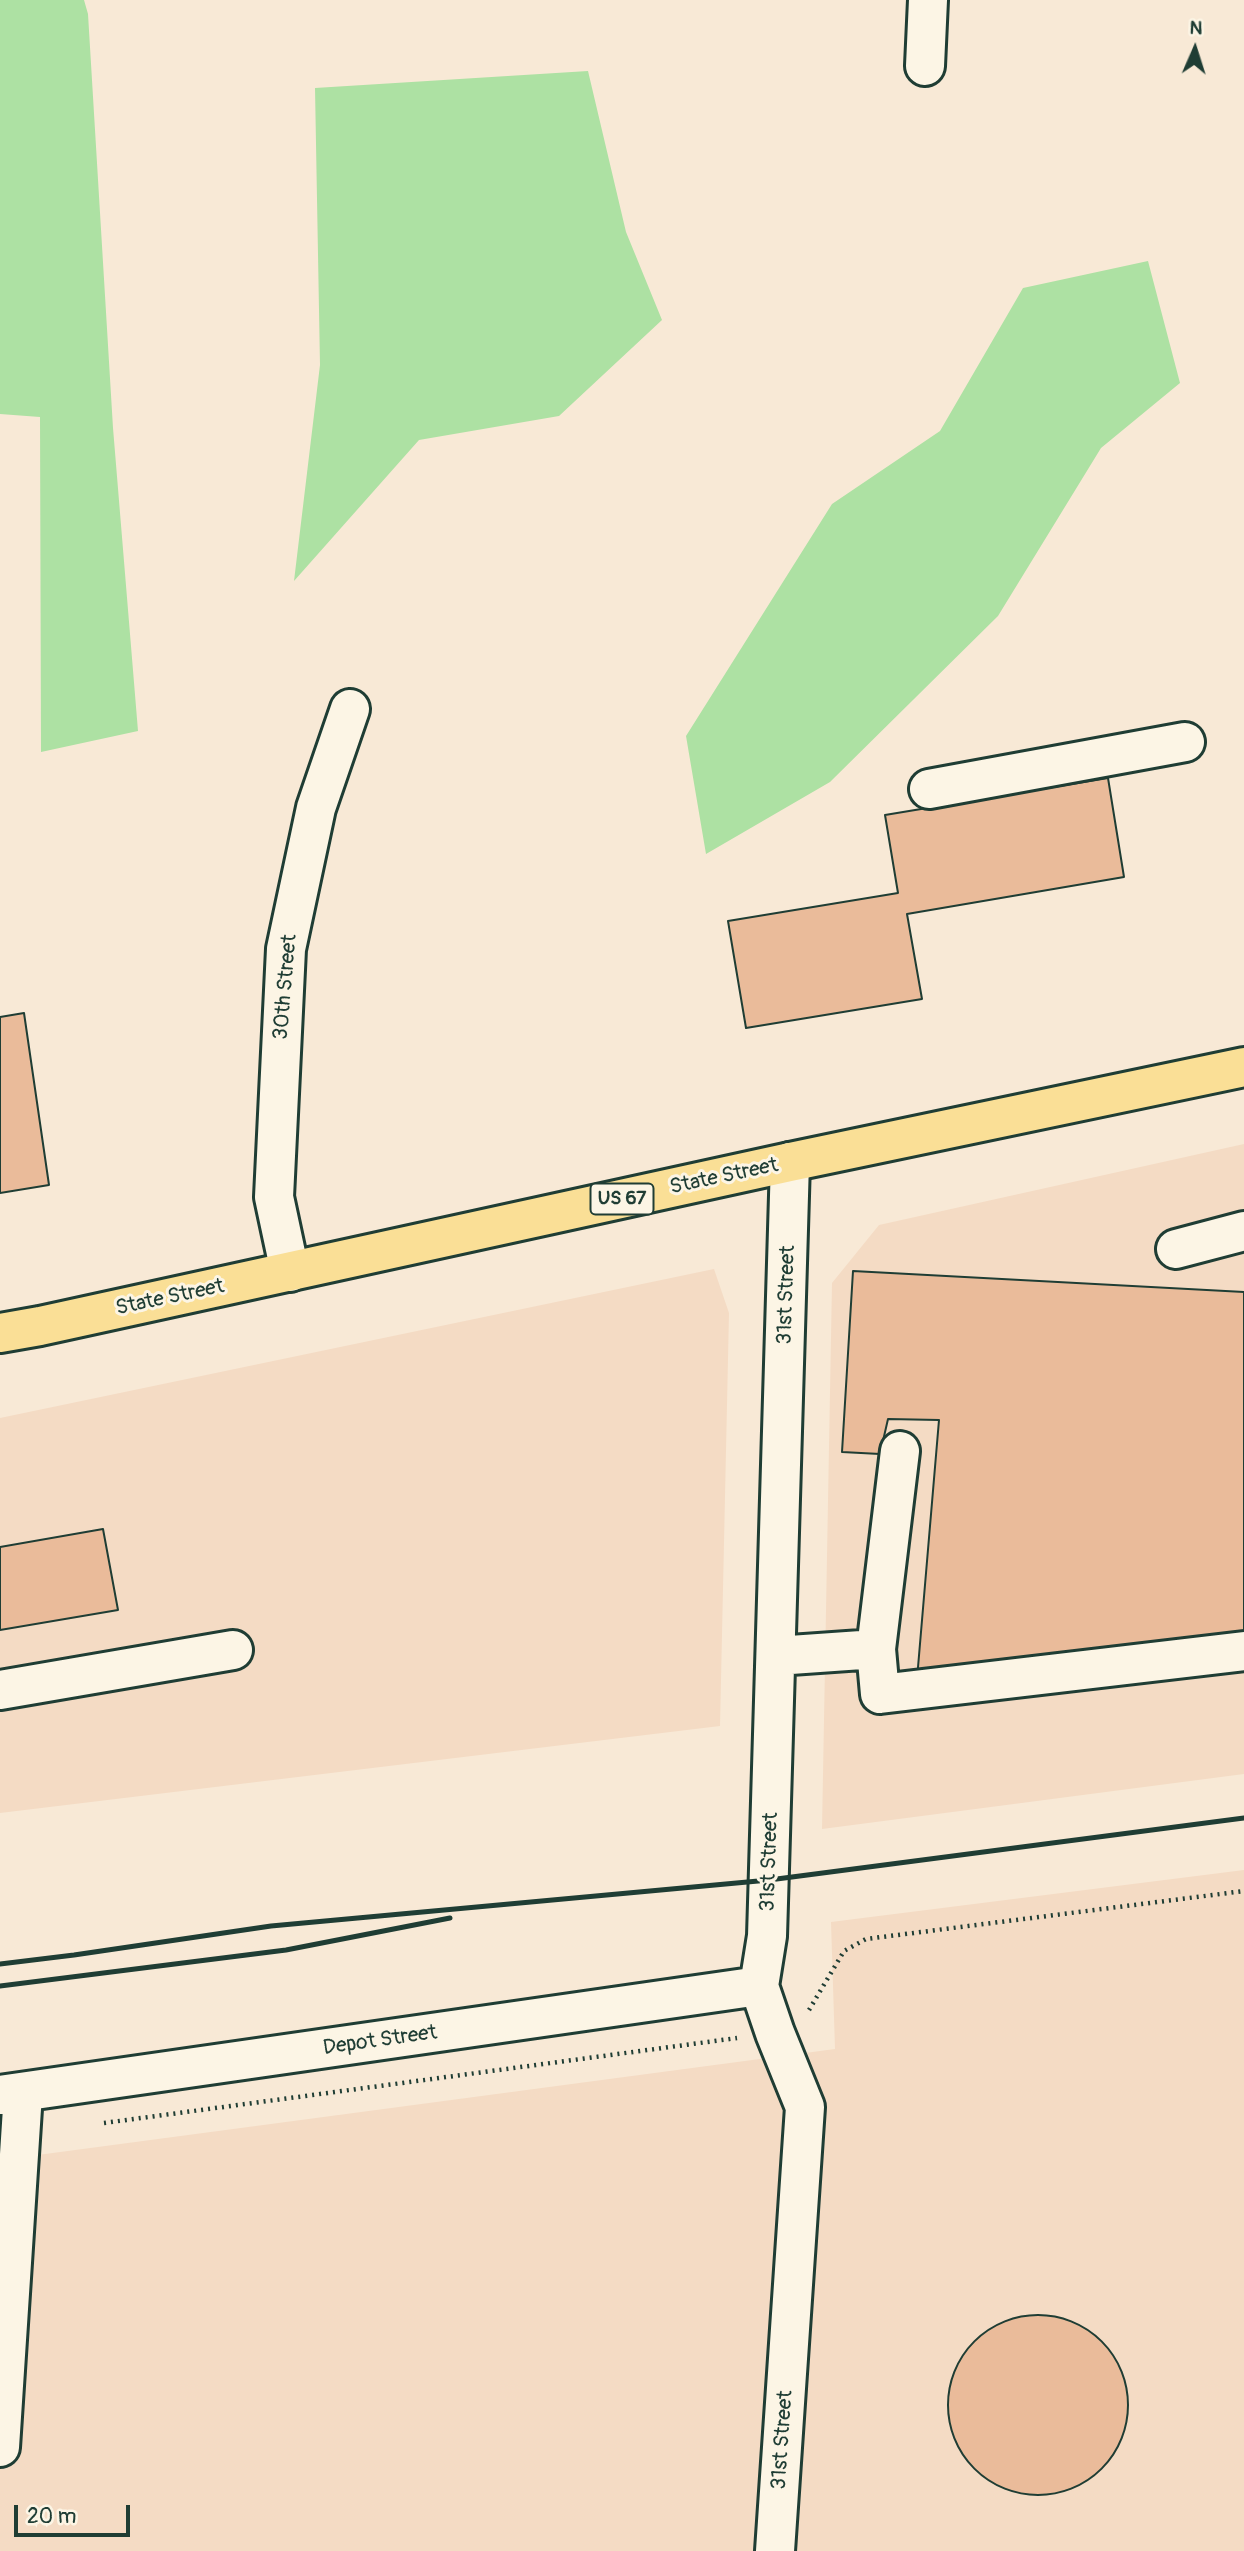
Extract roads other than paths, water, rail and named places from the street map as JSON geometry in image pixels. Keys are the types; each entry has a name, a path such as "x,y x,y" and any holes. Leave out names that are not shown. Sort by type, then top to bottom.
{"main road":[{"name":"State Street","path":"0,1333 1244,1067"}],"street":[{"path":"925,66 928,0"},
{"name":"30th Street","path":"290,1272 274,1197 286,948 316,808 350,709"},
{"path":"929,789 1185,742"},
{"name":"31st Street","path":"775,2551 805,2107 759,1986 767,1936 790,1163"},
{"path":"1176,1249 1244,1230"},
{"path":"900,1451 876,1649 880,1694 1244,1651"},
{"path":"776,1656 876,1649"},
{"path":"0,1690 233,1650"},
{"name":"Depot Street","path":"11,2094 759,1986"},
{"path":"0,2446 11,2094"}],"railway":[{"path":"0,1964 271,1926 769,1880 1244,1818"},
{"path":"0,1986 286,1950 450,1918"}]}
